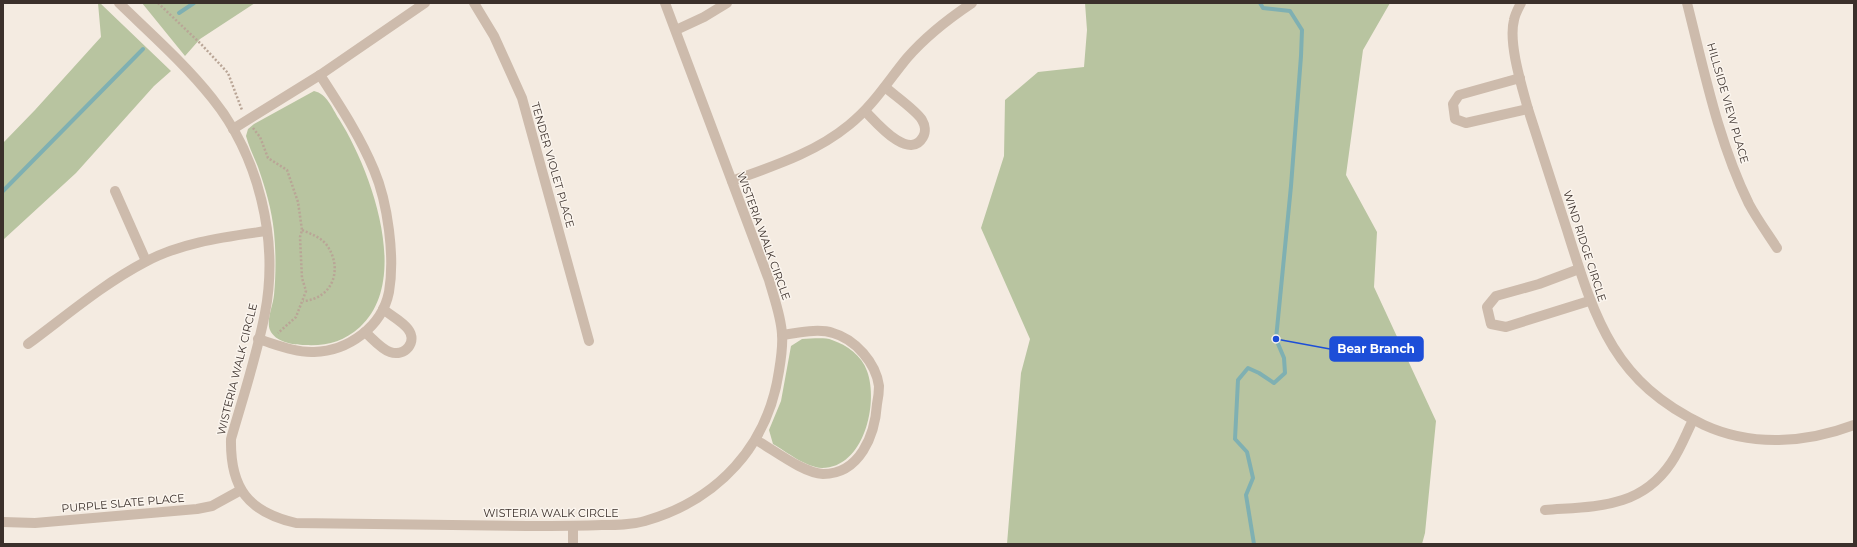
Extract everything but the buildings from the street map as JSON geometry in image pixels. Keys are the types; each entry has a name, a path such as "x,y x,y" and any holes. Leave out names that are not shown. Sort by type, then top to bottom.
{"street":[{"name":"WISTERIA WALK CIRCLE","path":"120,3 176,58 213,99 233,129 243,148 253,172 262,201 269,258 269,285 265,313 231,439 231,460 234,476 241,490 250,502 262,512 277,519 296,523 573,526 626,525 644,522 683,506 704,494 724,478 756,440 768,416 776,389 781,360 782,335 777,306 769,280 665,3"},
{"path":"233,129 320,75 424,3"},
{"name":"TENDER VIOLET PLACE","path":"474,3 494,36 522,98 589,341"},
{"path":"676,30 704,17 727,3"},
{"path":"732,181 798,156 825,142 849,125 865,111 906,59 927,37 972,3"},
{"name":"WIND RIDGE CIRCLE","path":"1521,3 1513,21 1514,44 1520,78 1528,109 1589,300 1606,335 1628,367 1656,397 1670,407 1712,428 1741,436 1786,440 1824,435 1854,425"},
{"name":"HILLSIDE VIEW PLACE","path":"1687,3 1709,87 1733,166 1750,205 1777,248"},
{"path":"258,340 314,352 331,350 346,345 365,332 375,322 383,309 388,293 390,273 390,237 384,202 375,171 362,141 320,75"},
{"path":"1520,78 1459,95 1453,104 1455,119 1466,123 1528,109"},
{"path":"865,111 899,143 909,146 918,144 924,137 925,127 922,119 885,87"},
{"path":"115,191 146,261"},
{"path":"28,344 94,294 146,261 190,245 266,231"},
{"path":"1579,269 1539,284 1496,296 1487,307 1491,324 1506,327 1589,300"},
{"path":"365,332 389,351 398,353 406,350 410,345 412,337 408,329 383,309"},
{"path":"756,440 811,472 824,474 837,472 849,467 859,458 868,444 876,419 879,386 868,359 859,349 847,339 833,333 817,332 782,335"},
{"path":"1545,510 1596,506 1634,497 1652,485 1672,462 1694,420"},
{"name":"PURPLE SLATE PLACE","path":"3,522 35,523 197,509 212,506 241,490"},
{"path":"573,526 574,544"}],"path":[{"path":"302,230 318,237 326,245 332,255 335,270 332,285 314,300 303,301"}],"green space":[{"path":"98,3 100,3 171,71 154,86 76,173 3,240 3,143 101,37"},
{"path":"142,3 255,3 200,39 185,56"},
{"path":"1085,3 1390,3 1363,50 1346,175 1377,232 1374,287 1436,421 1425,533 1422,544 1007,544 1021,373 1030,339 981,228 1004,156 1005,100 1038,72 1084,67 1087,30"},
{"path":"314,91 326,98 351,140 363,166 373,194 381,224 384,253 383,282 375,307 360,327 354,332 341,340 328,344 300,345 280,340 272,334 270,330 269,322 274,295 275,271 273,224 263,182 246,136 248,129 254,124"},
{"path":"817,338 832,340 848,348 862,361 867,371 870,384 871,400 869,416 865,432 858,446 848,457 836,465 822,468 809,465 796,459 773,444 769,430 781,401 791,346 802,339"}],"waterway":[{"path":"179,13 194,3"},
{"path":"1254,544 1246,495 1253,478 1247,452 1235,439 1238,380 1248,368 1274,383 1285,373 1284,358 1276,339 1291,186 1302,30 1290,11 1263,8 1260,3"},
{"path":"3,191 143,49"}],"place":[{"name":"Bear Branch","path":"1276,339"}]}
